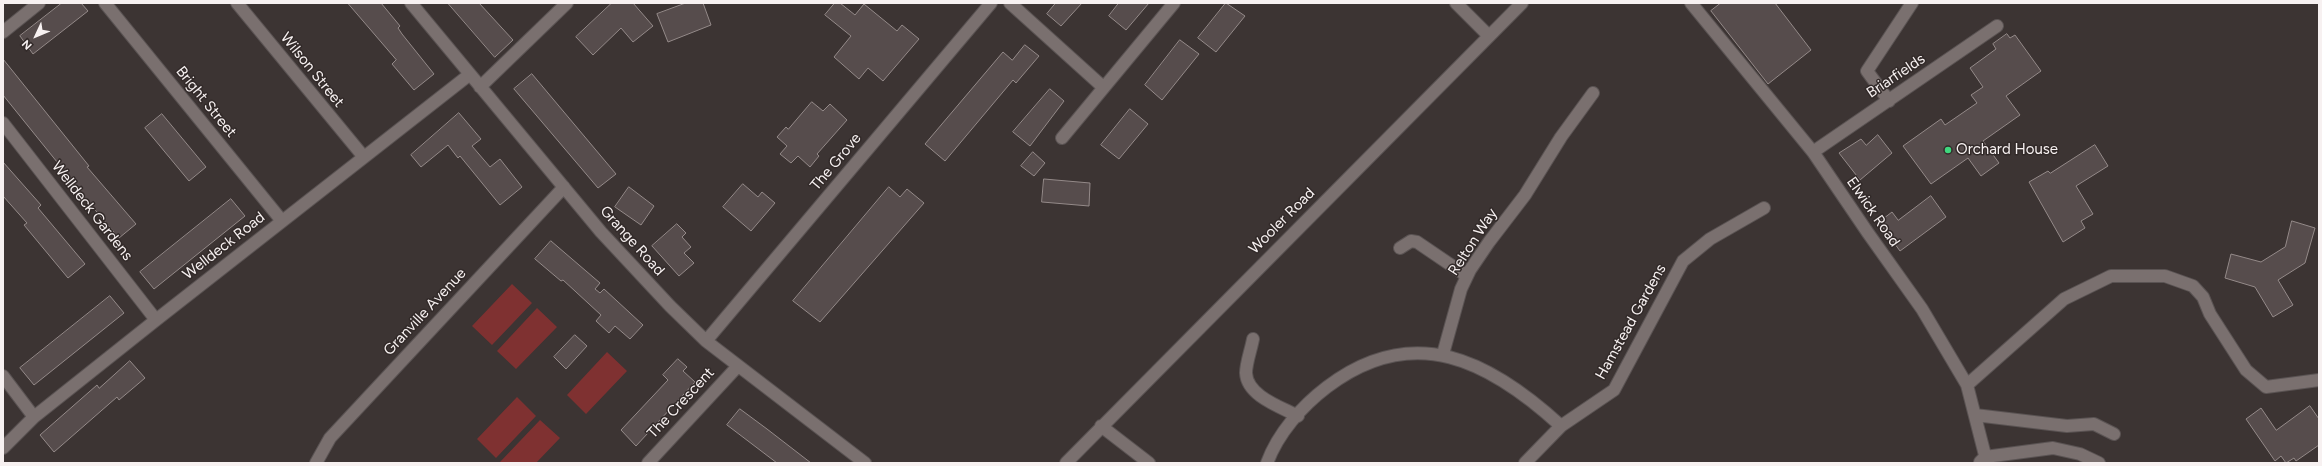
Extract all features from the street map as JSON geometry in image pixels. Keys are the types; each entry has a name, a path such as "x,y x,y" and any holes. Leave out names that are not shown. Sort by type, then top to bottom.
{"street":[{"path":"3,32 39,3"},
{"name":"Bright Street","path":"106,3 282,221"},
{"name":"Wilson Street","path":"237,3 363,156"},
{"name":"Grange Road","path":"411,3 635,270 706,341 858,461"},
{"path":"480,87 567,3"},
{"name":"The Grove","path":"706,341 991,3"},
{"path":"1010,3 1103,87"},
{"path":"1062,138 1174,3"},
{"path":"1456,3 1488,35"},
{"name":"Wooler Road","path":"1066,463 1488,35 1522,3"},
{"name":"Elwick Road","path":"1691,3 1813,152 1868,234 1922,309 1967,385 1975,416 1982,462"},
{"path":"1889,101 1868,71 1912,3"},
{"name":"Briarfields","path":"1813,152 1997,26"},
{"name":"Welldeck Road","path":"3,448 34,417 363,156 470,75"},
{"name":"Relton Way","path":"1443,354 1454,310 1467,276 1489,242 1526,195 1560,137 1593,93"},
{"name":"Welldeck Gardens","path":"3,123 156,320"},
{"name":"Granville Avenue","path":"316,463 330,438 564,187"},
{"name":"Hamstead Gardens","path":"1561,426 1614,390 1682,261 1710,239 1764,208"},
{"path":"1400,248 1411,241 1417,242 1467,276"},
{"path":"1967,385 2064,299 2111,276 2165,276 2192,286 2203,297 2210,314 2246,370 2266,387 2319,380"},
{"path":"1253,339 1246,372 1250,386 1262,396 1298,416"},
{"path":"1267,463 1285,430 1316,396 1345,373 1373,360 1401,354 1443,354 1476,366 1505,381 1534,401 1561,426 1526,463"},
{"name":"The Crescent","path":"648,463 738,366"},
{"path":"3,376 34,417"},
{"path":"1975,416 2066,426 2094,424 2114,434"},
{"path":"1101,426 1149,463"},
{"path":"1982,462 2053,448 2080,454 2098,463"}],"shaded area":[{"path":"512,284 532,303 492,345 472,326"},
{"path":"537,308 557,327 516,369 497,351"},
{"path":"607,352 627,371 586,414 567,395"},
{"path":"517,397 536,416 496,458 477,439"},
{"path":"540,420 560,438 536,463 501,463 500,462"}],"building":[{"path":"62,3 81,3 88,11 33,54 20,36"},
{"path":"348,3 381,3 400,26 398,28 402,34 434,74 414,90 392,64 396,60"},
{"path":"448,3 479,3 513,40 495,57"},
{"path":"612,3 633,3 653,26 633,42 621,28 593,55 576,37"},
{"path":"686,3 703,3 711,25 668,42 657,14"},
{"path":"835,3 840,3 855,15 864,4 897,31 902,25 919,39 883,81 868,68 859,79 834,57 851,36 825,15"},
{"path":"1056,3 1082,3 1061,26 1047,14"},
{"path":"1119,3 1149,3 1126,30 1109,16"},
{"path":"1226,3 1245,16 1216,52 1198,38"},
{"path":"1721,3 1775,3 1811,50 1768,84 1711,11"},
{"path":"2007,34 2010,38 2015,35 2041,71 2006,96 2020,115 1983,141 1999,163 1981,176 1968,158 1931,184 1903,146 1941,119 1945,125 1977,103 1971,95 1983,87 1970,68 1996,49 1993,44"},
{"path":"1180,40 1199,54 1162,100 1145,85"},
{"path":"1025,45 1039,56 1016,83 1013,80 945,161 925,144 1003,52 1012,60"},
{"path":"3,59 89,166 87,167 136,224 119,238 73,184 74,183 3,95"},
{"path":"532,74 616,174 598,188 514,89"},
{"path":"1050,89 1064,101 1030,146 1013,132"},
{"path":"812,102 823,111 830,104 847,120 817,154 819,156 810,167 798,156 791,163 780,154 787,146 777,137 786,127 788,129"},
{"path":"1130,109 1148,124 1119,159 1101,145"},
{"path":"459,113 481,139 472,146 490,167 500,159 522,187 500,205 460,156 458,158 448,145 421,167 411,155"},
{"path":"162,114 206,167 189,181 145,128"},
{"path":"1878,135 1892,153 1860,180 1839,153 1861,139 1866,145"},
{"path":"2095,145 2108,166 2076,186 2093,214 2081,221 2085,228 2063,242 2029,182 2048,171 2050,173"},
{"path":"1033,152 1045,163 1034,176 1021,166"},
{"path":"3,162 41,205 38,208 85,264 68,278 24,225 27,223 3,196"},
{"path":"1044,179 1090,183 1089,206 1042,202"},
{"path":"743,184 758,197 762,192 775,203 751,231 723,207"},
{"path":"629,187 654,206 641,225 615,207"},
{"path":"889,187 900,197 907,189 924,203 820,322 793,301"},
{"path":"1931,196 1946,217 1900,251 1879,222 1892,212 1898,220"},
{"path":"231,199 245,216 154,289 140,272"},
{"path":"2292,221 2315,228 2305,263 2278,280 2293,305 2273,317 2255,287 2225,278 2231,254 2261,262 2285,247"},
{"path":"677,224 686,233 682,237 691,247 684,253 694,263 679,276 652,246"},
{"path":"551,241 600,283 595,289 600,293 604,289 643,325 630,339 615,326 609,333 596,321 601,315 563,280 561,281 535,259"},
{"path":"110,296 124,313 34,385 20,368"},
{"path":"575,335 587,346 566,369 554,357"},
{"path":"678,359 687,367 683,371 695,382 636,446 621,430 668,380 663,375"},
{"path":"130,361 145,378 119,400 117,397 54,452 40,435 97,385 99,388"},
{"path":"2310,406 2319,419 2319,445 2296,461 2294,458 2286,463 2281,456 2275,461 2246,419 2261,408 2276,430"},
{"path":"740,409 811,463 777,463 727,425"}],"place":[{"name":"Orchard House","path":"1948,150"}]}
